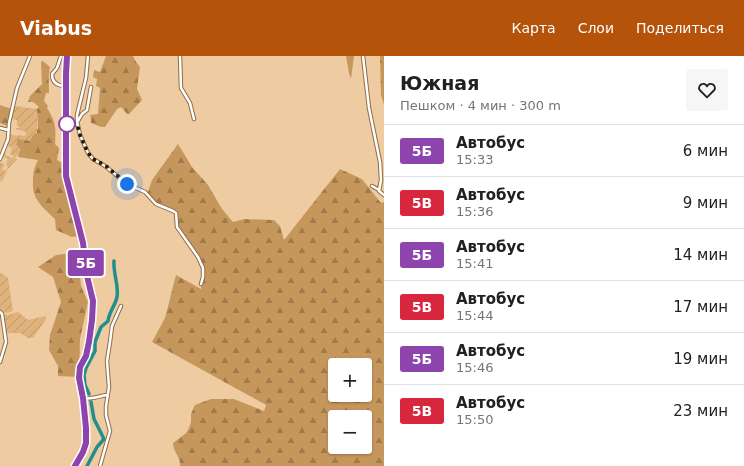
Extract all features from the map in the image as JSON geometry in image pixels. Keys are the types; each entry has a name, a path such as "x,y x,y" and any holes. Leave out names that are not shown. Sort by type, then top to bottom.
{"street":[{"path":"0,159 7,143 8,130 17,88 30,56"},
{"path":"61,56 57,68 52,74 52,78 55,83 60,86 66,86"},
{"path":"68,56 66,63 66,176 83,243 87,276 93,301 89,342 86,356 80,367 79,378 83,398 86,443 75,466"},
{"path":"88,56 86,78 77,123 84,146 93,159 106,166 127,184 145,192 156,204 176,213 177,227 198,257 203,268 204,277 201,284"},
{"path":"180,56 181,88 190,103 194,119"},
{"path":"364,56 369,96"},
{"path":"364,56 369,108 380,162 381,180 379,190"},
{"path":"67,123 72,125 77,123 82,114 87,110 91,87"},
{"path":"0,128 8,130"},
{"path":"372,186 384,195"},
{"path":"100,466 110,431 106,415 109,387 107,361 112,326 121,306"},
{"path":"0,312 2,314 6,342 0,362"},
{"path":"83,398 88,399 107,395"}],"green space":[{"path":"106,56 133,56 140,67 137,89 142,100 128,115 121,107 117,109 105,127 101,127 91,123 90,115 98,114 100,88 96,86 97,79 93,77 94,70 100,72"},
{"path":"346,56 354,56 351,79 349,73"},
{"path":"380,56 384,56 384,105 381,95"},
{"path":"43,61 50,67 49,93 46,93 44,101 48,106 47,108 54,121 55,144 59,148 57,160 64,164 68,192 67,196 70,196 79,236 72,237 56,230 55,219 39,203 34,194 33,176 38,160 18,157 20,149 16,145 17,139 34,134 38,129 37,109 39,107 33,102 28,102 30,96 42,84 41,62"},
{"path":"0,105 12,109 7,126 0,123"},
{"path":"178,144 192,167 208,185 222,209 233,222 244,219 274,220 280,226 284,240 340,169 362,179 381,203 384,202 384,466 180,466 173,443 186,433 189,428 191,414 195,405 211,399 234,399 264,411 266,405 152,342 165,318 176,275 201,289 203,268 176,224 176,213 160,207 147,195 152,180"},
{"path":"71,253 79,268 81,286 88,302 80,339 79,377 58,376 58,366 49,350 50,335 61,302 53,277 38,267 56,255"}],"shaded area":[{"path":"15,106 37,109 37,133 34,134 30,141 17,139 16,145 19,147 19,156 16,156 15,158 17,159 7,170 3,180 0,182 0,162 5,165 2,169 5,171 8,168 6,164 8,159 4,157 1,161 0,160 4,152 6,153 5,155 13,158 14,156 10,154 12,148 7,145 9,134 25,136 26,134 26,132 16,129 20,128 17,126 17,120 11,119"},
{"path":"1,273 8,278 13,311 7,313 0,312"},
{"path":"18,312 28,320 46,316 46,319 33,338 28,338 20,333 6,333 3,314 8,315"}],"waterway":[{"path":"89,394 85,385 84,375 86,368 95,351 95,342 101,327 108,321 117,297 114,261"},
{"path":"87,466 97,447 104,439 94,419 91,402"}],"bus line":[{"name":"5Б","path":"67,56 66,176 78,219 87,276 93,301 89,342 86,356 80,367 79,378 83,398 86,443 85,448 75,466"}],"route":[{"path":"67,124 77,124 84,146 93,159 106,166 127,184"}]}
